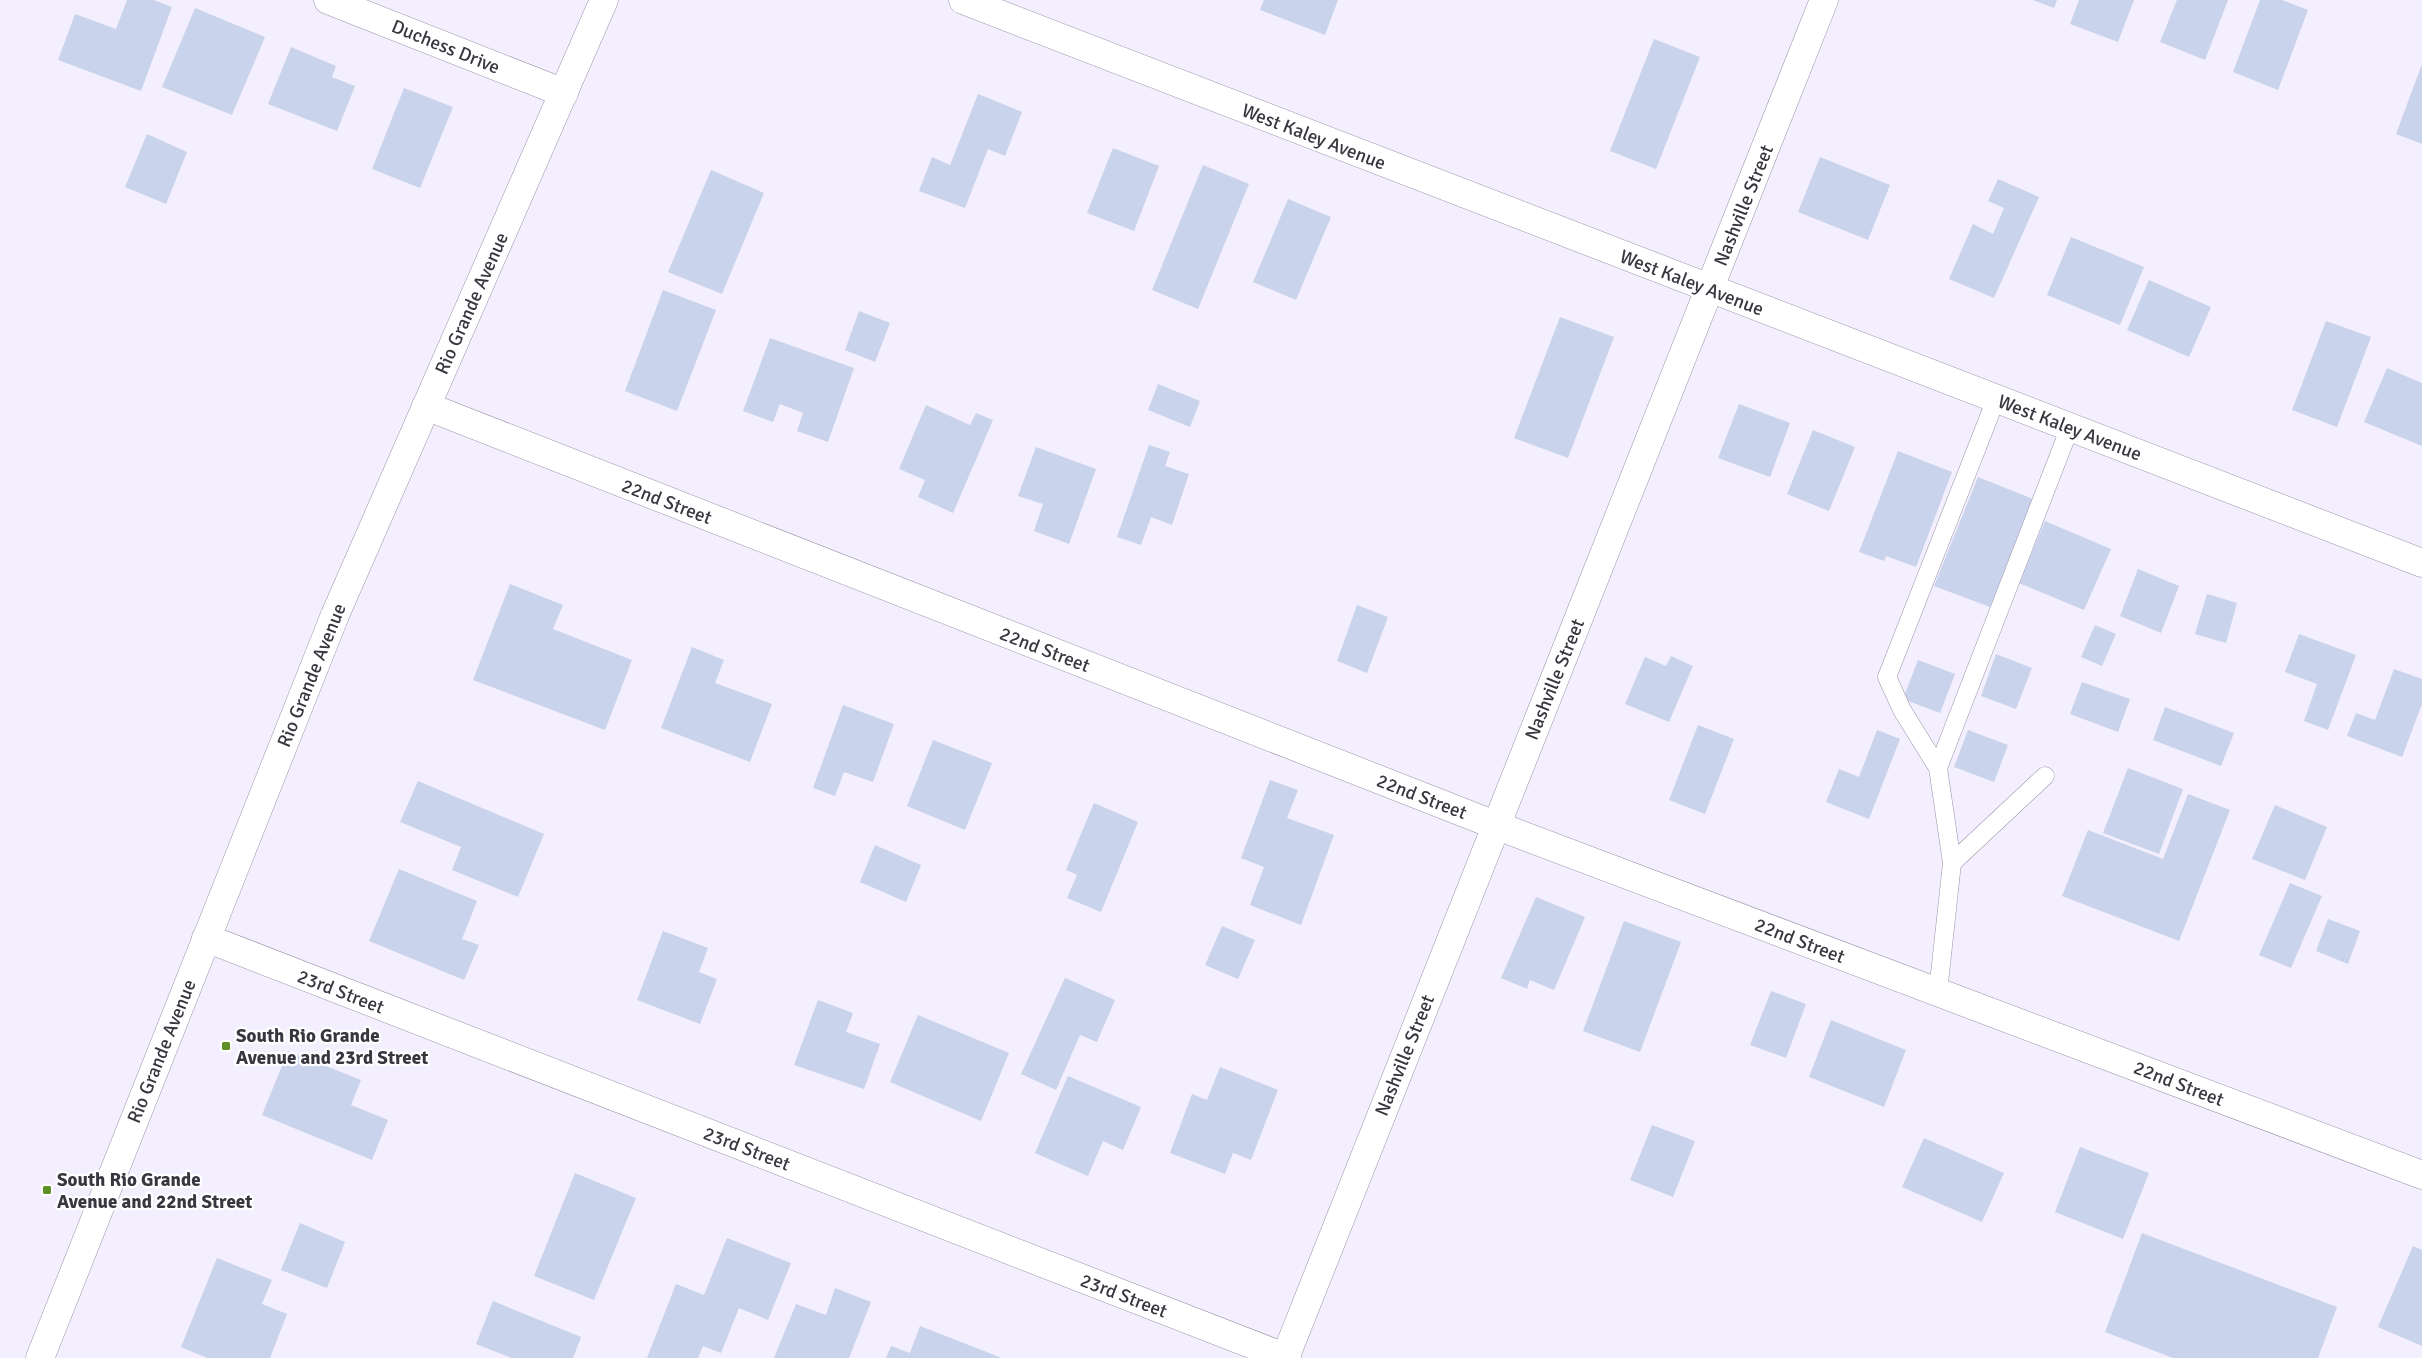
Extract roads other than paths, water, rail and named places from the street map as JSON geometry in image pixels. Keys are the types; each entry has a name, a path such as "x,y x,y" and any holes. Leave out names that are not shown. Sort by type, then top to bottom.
{"street":[{"name":"Duchess Drive","path":"328,0 564,93"},
{"name":"Rio Grande Avenue","path":"40,1358 335,615 604,0"},
{"name":"West Kaley Avenue","path":"963,0 2422,563"},
{"name":"Nashville Street","path":"1286,1358 1495,825 1824,0"},
{"name":"22nd Street","path":"426,406 1495,825 2422,1175"},
{"name":"23rd Street","path":"206,938 1286,1358"}],"lane":[{"path":"1938,992 1952,863 1938,768 1902,710 1887,677 1996,399"},
{"path":"1938,768 2070,427"},
{"path":"1952,863 2045,776"}],"place":[{"name":"South Rio Grande Avenue and 23rd Street","path":"226,1046"},
{"name":"South Rio Grande Avenue and 22nd Street","path":"47,1190"}]}
